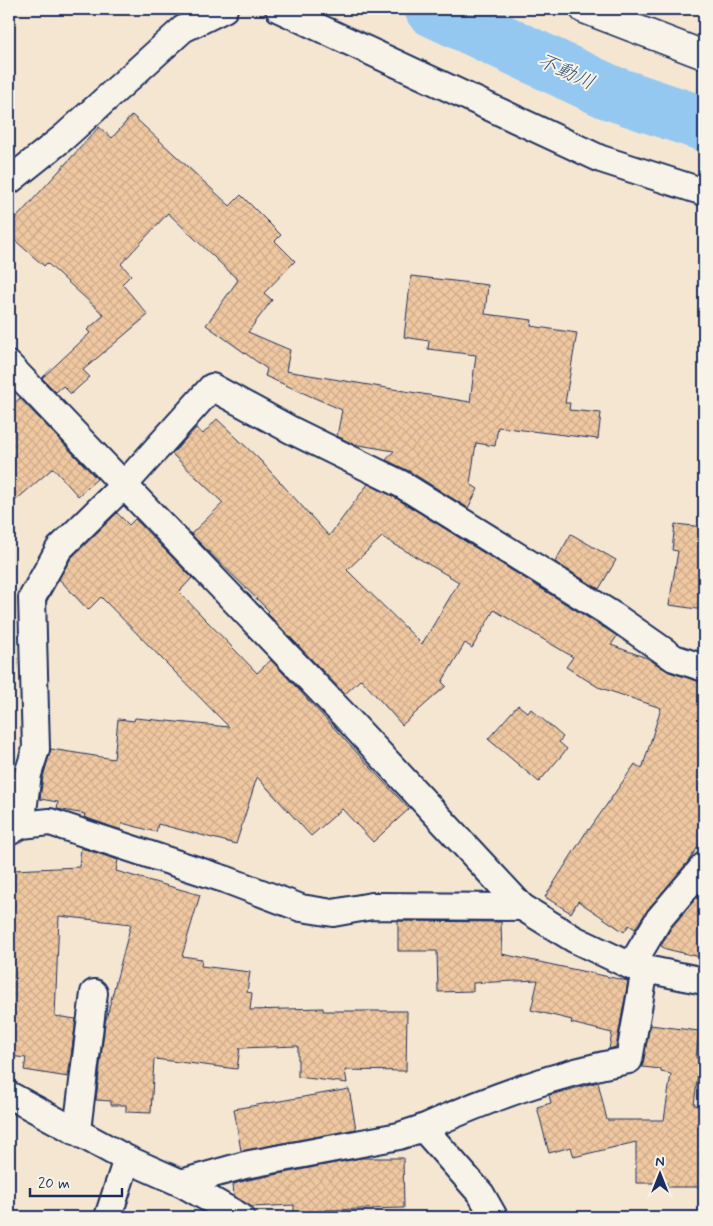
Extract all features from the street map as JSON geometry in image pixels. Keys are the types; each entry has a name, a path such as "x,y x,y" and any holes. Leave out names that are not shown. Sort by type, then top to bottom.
{"street":[{"path":"9,181 64,137 183,29 224,9"},
{"path":"279,9 601,159 704,192"},
{"path":"584,9 704,55"},
{"path":"9,365 344,714 522,907 574,939 638,967 704,982"},
{"path":"522,907 372,906 332,913 301,908 217,877 50,822 15,828 36,749 32,598 59,549 124,485 212,387 291,430 401,484 614,616 674,658 704,668"},
{"path":"180,1183 245,1165 399,1136 523,1087 586,1068 629,1060 638,967 659,919 704,866"},
{"path":"77,1130 94,993"},
{"path":"9,1095 77,1130 127,1159 180,1183 241,1217"},
{"path":"423,1128 481,1194 494,1217"},
{"path":"108,1217 127,1159"}],"building":[{"path":"132,115 230,206 241,195 281,235 275,241 295,261 264,293 272,300 248,332 290,350 286,371 470,402 476,355 428,349 429,341 404,337 411,276 488,285 485,314 532,320 531,326 577,333 565,403 570,403 569,410 601,413 598,439 498,427 495,446 476,443 470,484 478,489 468,508 409,471 386,460 394,451 353,444 337,436 342,410 265,376 267,369 206,325 238,280 168,213 121,264 131,275 122,284 148,315 83,370 90,377 71,394 63,386 56,392 42,378 90,333 87,330 104,315 47,263 44,266 9,235 9,226 99,127 112,138"},
{"path":"20,398 97,479 78,496 53,468 9,506 9,408"},
{"path":"217,419 260,460 329,536 368,484 394,497 617,636 611,645 647,658 669,672 704,683 704,838 687,863 648,909 635,929 629,925 624,932 578,901 571,913 545,897 588,829 635,764 642,769 661,708 598,687 566,667 573,657 494,610 472,648 465,643 442,682 446,686 402,725 361,679 345,694 267,613 269,611 191,534 223,503 172,454 196,428 203,434","holes":["382,537 459,582 422,644 347,570"]},
{"path":"117,513 129,525 135,519 192,578 179,592 257,673 271,660 409,809 373,842 342,809 311,836 257,777 236,844 158,824 156,832 122,823 121,830 84,817 85,814 57,809 58,802 40,799 43,777 51,749 114,759 118,719 134,721 135,718 229,727 101,597 88,610 59,579 71,558"},
{"path":"675,524 704,527 704,610 669,605 678,551 672,550"},
{"path":"571,534 616,560 599,589 555,562"},
{"path":"518,705 528,713 531,709 563,737 559,742 567,749 539,782 488,739"},
{"path":"81,848 118,860 116,871 200,895 182,956 202,959 201,966 250,972 247,992 252,993 250,1010 323,1008 323,1011 407,1011 406,1071 345,1070 347,1083 298,1077 298,1046 240,1048 237,1069 154,1059 151,1113 126,1112 126,1105 111,1105 111,1101 96,1100 105,1023 131,924 59,916 55,1016 76,1019 68,1077 24,1070 26,1058 9,1056 9,874 13,874 13,870 79,867"},
{"path":"704,889 704,958 666,949 661,946 671,928"},
{"path":"398,921 501,922 502,954 628,981 616,1047 609,1049 612,1033 571,1023 572,1020 531,1010 538,980 473,983 473,991 438,992 437,951 398,951"},
{"path":"650,1025 699,1031 696,1058 700,1058 694,1105 704,1106 704,1187 667,1187 667,1183 636,1183 636,1142 574,1157 571,1147 549,1153 537,1107 551,1103 549,1095 598,1082 607,1120 664,1120 671,1074 661,1072 661,1069 642,1067"},
{"path":"349,1089 356,1129 241,1151 234,1109"},
{"path":"361,1158 403,1158 404,1208 325,1210 325,1217 294,1217 294,1205 252,1207 234,1196 233,1184 248,1180"}],"waterway":[{"name":"不動川","path":"432,9 609,92 704,124"}]}
